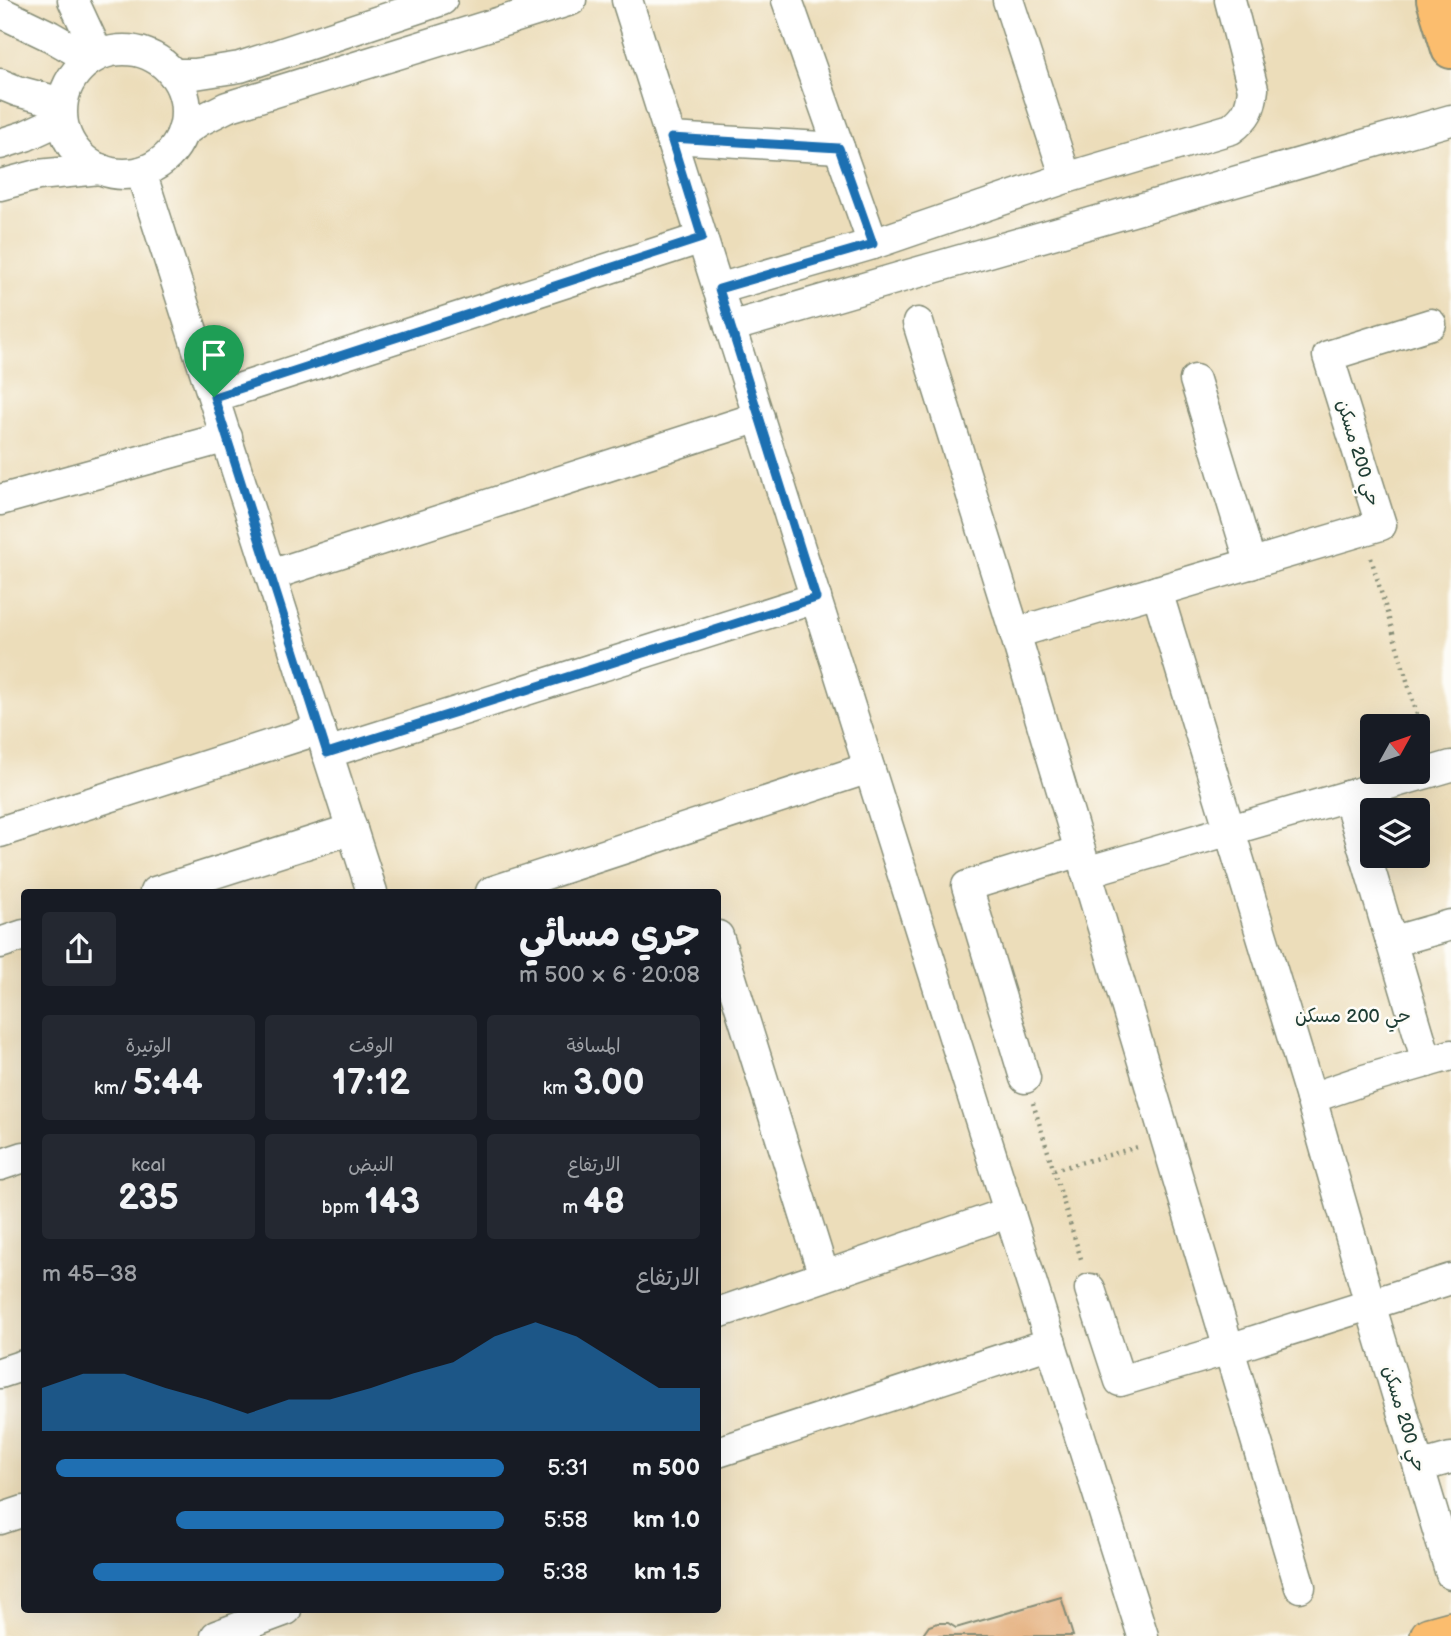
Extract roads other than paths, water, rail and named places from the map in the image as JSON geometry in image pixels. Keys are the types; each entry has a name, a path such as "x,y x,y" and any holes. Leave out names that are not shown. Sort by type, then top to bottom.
{"highway":[{"path":"1436,0 1451,49"}],"main road":[{"path":"1429,1636 1451,1630"}],"street":[{"path":"74,0 94,57"},
{"path":"173,74 195,74 240,67 390,8 442,0"},
{"path":"182,133 227,107 570,0"},
{"path":"627,0 1143,1636"},
{"path":"787,0 873,244"},
{"path":"1008,0 1066,178"},
{"path":"719,289 873,244 1066,178 1231,129 1248,112 1254,89 1230,0"},
{"path":"0,12 94,57"},
{"path":"131,49 161,62 173,74 183,92 186,113 182,133 173,150 159,163 141,172 120,174 100,169 85,161 74,149 66,135 62,111 71,78 94,57 114,50 131,49"},
{"path":"0,84 62,111"},
{"path":"0,144 25,136 62,111"},
{"path":"730,327 1451,120"},
{"path":"671,138 839,148"},
{"path":"0,185 38,175 100,169"},
{"path":"141,172 371,889"},
{"path":"214,397 702,238"},
{"path":"918,323 1015,633 1300,1587"},
{"name":"حي 200 مسكن","path":"1015,633 1381,525 1328,356 1431,324"},
{"path":"1195,380 1251,564"},
{"path":"271,575 759,418"},
{"path":"0,500 227,437"},
{"name":"حي 200 مسكن","path":"1157,592 1311,1098 1451,1574"},
{"path":"0,832 816,598"},
{"path":"500,889 869,768"},
{"path":"1025,1078 967,886 1228,831 1442,769"},
{"path":"1311,1098 1439,1059 1391,942 1348,796"},
{"path":"164,889 352,829"},
{"path":"1391,942 1451,925"},
{"path":"0,943 21,936"},
{"path":"721,946 824,1276"},
{"path":"0,1165 21,1158"},
{"path":"721,1312 1010,1212"},
{"path":"1090,1289 1120,1381 1451,1279"},
{"path":"721,1451 1051,1343"},
{"path":"0,1373 21,1366"},
{"path":"1419,1467 1451,1458"},
{"path":"0,1519 21,1512"},
{"path":"216,1636 278,1613"}],"district":[{"name":"حي 200 مسكن","path":"1353,1016"}]}
